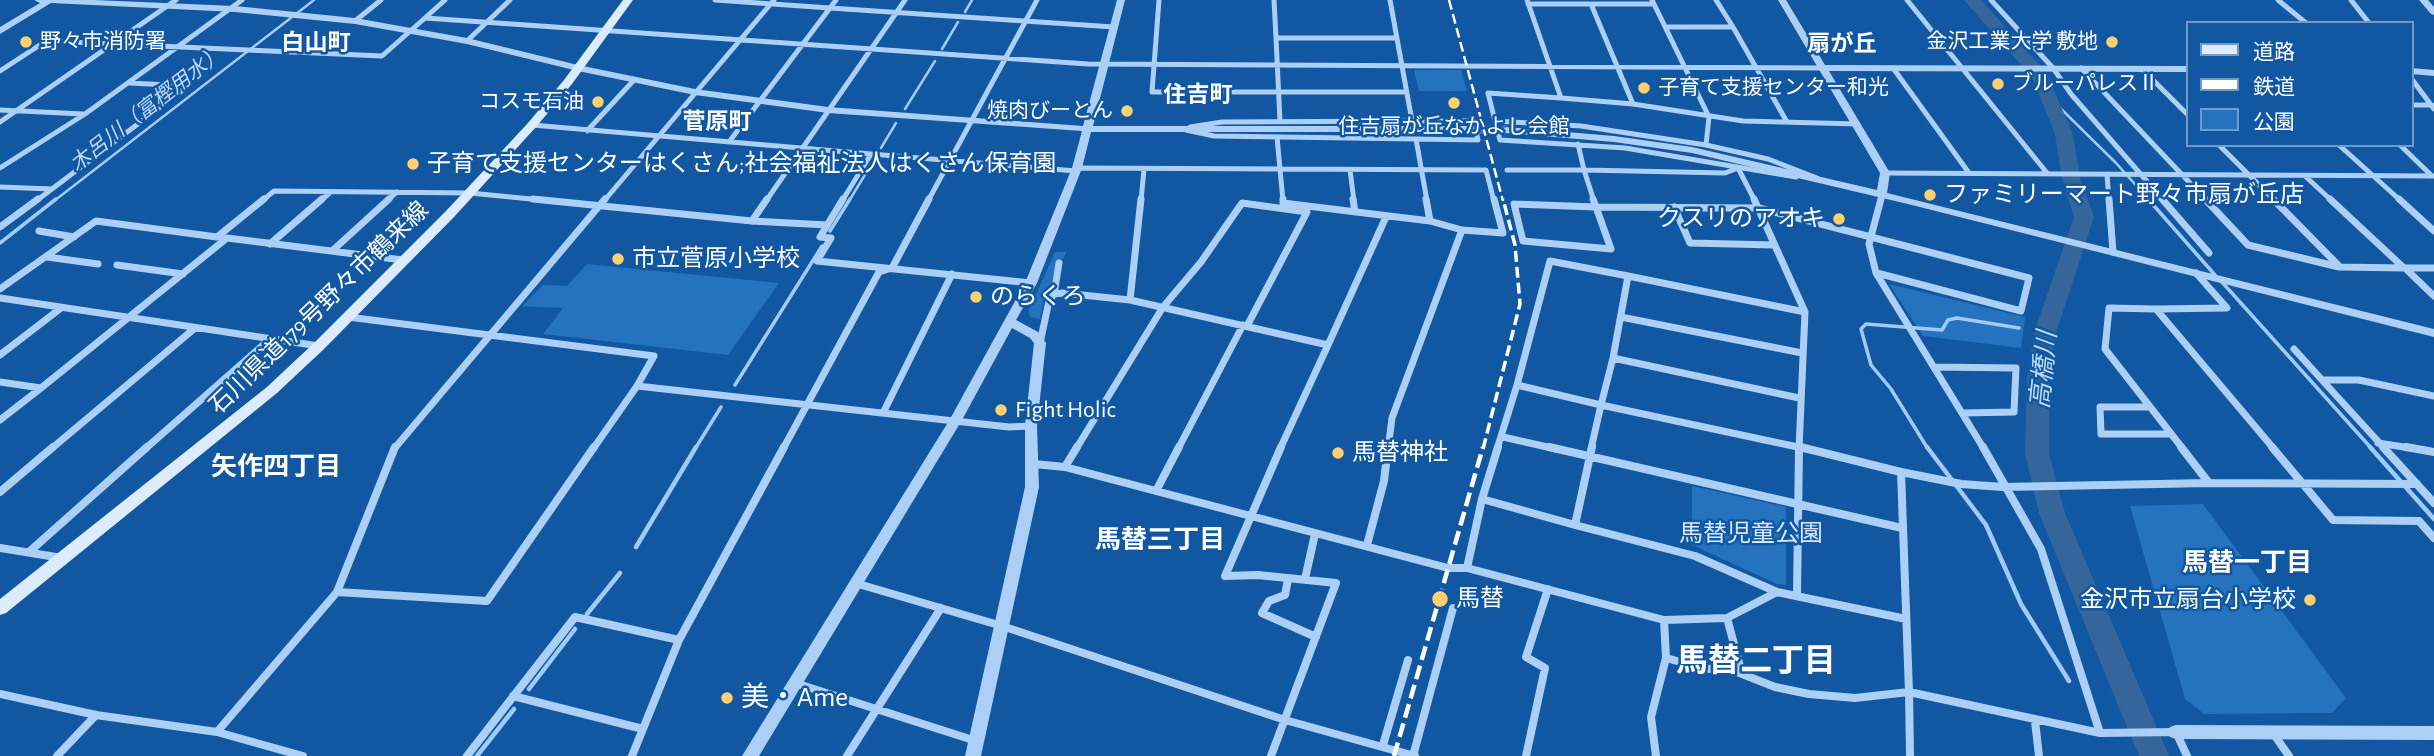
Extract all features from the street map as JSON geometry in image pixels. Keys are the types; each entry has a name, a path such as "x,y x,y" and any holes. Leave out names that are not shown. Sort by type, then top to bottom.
{"main road":[{"name":"石川県道179号野々市鶴来線","path":"0,608 272,390 319,346 470,193 532,125 628,0"}],"street":[{"path":"38,0 230,9 355,21 467,41 578,68 695,92 759,103 828,110 1088,129 1473,129"},
{"path":"0,31 50,0"},
{"path":"0,122 176,0"},
{"path":"0,168 85,114 242,0"},
{"path":"355,21 381,0"},
{"path":"0,71 46,41 382,56 445,0"},
{"path":"467,41 510,0"},
{"path":"715,0 1114,27"},
{"path":"729,142 836,0"},
{"path":"752,220 905,0"},
{"path":"632,756 679,640 879,272 892,268 1037,0"},
{"path":"750,756 956,421 1012,323 1077,170 1121,0"},
{"path":"1159,0 1152,92 1405,92"},
{"path":"1274,0 1280,121"},
{"path":"1390,0 1412,121"},
{"path":"1716,0 1787,122"},
{"path":"1782,0 1885,173 1869,244 1876,273 1963,413 2003,487 2041,549 2100,733"},
{"path":"1907,0 2047,173"},
{"path":"1991,0 2051,68 2138,175 2209,253"},
{"path":"2278,0 2304,21"},
{"path":"2351,0 2367,21"},
{"path":"2423,0 2434,12"},
{"path":"217,732 337,592 395,447 773,2"},
{"path":"1560,98 1528,2 1653,2 1687,67 1709,117 1706,145"},
{"path":"1591,4 1633,104"},
{"path":"425,18 607,29 1006,60 1104,64 2186,69"},
{"path":"1666,27 1733,27"},
{"path":"1276,38 1396,38"},
{"path":"1892,68 1969,173"},
{"path":"2081,68 2248,245 2339,267 2434,268"},
{"path":"2142,69 2186,113"},
{"path":"2413,71 2434,73"},
{"path":"587,131 634,80"},
{"path":"2413,81 2433,107"},
{"path":"0,227 188,86 128,83"},
{"path":"1824,181 1650,151 1500,140 1488,93 1633,104 1744,121 1858,124"},
{"path":"2413,105 2433,107"},
{"path":"0,110 85,114"},
{"path":"1474,121 1478,140 1214,136 1179,129 1222,122 1474,121"},
{"path":"1495,121 1581,126 1706,145 1768,159 1824,181"},
{"path":"532,125 951,162 1077,170 1486,170 1503,233 1462,230 1430,221 1354,212 1242,203 1201,262 1163,307 1065,467"},
{"path":"1506,130 1603,138 1692,150 1882,194 2434,334"},
{"path":"1277,136 1282,206"},
{"path":"1416,139 1430,221"},
{"path":"1577,144 1584,170 1596,207 1611,249 1523,240 1514,204 1596,207 1759,208 2029,278 2021,311 1876,273"},
{"path":"2221,147 2339,267"},
{"path":"2341,147 2434,231"},
{"path":"2402,147 2433,176"},
{"path":"871,154 820,237 831,238 817,261 1031,283"},
{"path":"1507,170 1725,173 1738,168"},
{"path":"1738,168 1759,208 1805,312 1796,503 1797,595"},
{"path":"1130,300 1144,169"},
{"path":"1350,170 1354,212"},
{"path":"1885,173 2433,176"},
{"path":"2104,174 2113,252"},
{"path":"2305,175 2434,296"},
{"path":"0,187 52,188"},
{"path":"217,237 274,191 470,193 827,225"},
{"path":"270,244 331,191"},
{"path":"332,251 397,192"},
{"path":"1156,491 1307,212 1282,206"},
{"path":"1674,207 1690,243 1774,244"},
{"path":"1271,756 1336,583 1258,575 1225,576 1250,514 1386,217"},
{"path":"0,289 96,221 403,260"},
{"path":"39,230 74,237"},
{"path":"1367,545 1384,481 1392,418 1462,230"},
{"path":"0,420 227,238"},
{"path":"46,257 98,264"},
{"path":"1467,569 1482,499 1503,437 1550,261 1805,312"},
{"path":"973,756 1032,487 1034,464 1031,426 1040,343 1049,301 1054,294 1059,263"},
{"path":"117,265 183,274"},
{"path":"883,413 952,274"},
{"path":"2200,275 2227,308 2109,308 2105,349 2209,483"},
{"path":"1575,525 1613,358 1628,276"},
{"path":"1054,294 1130,300 1328,345"},
{"path":"0,298 319,346"},
{"path":"0,355 61,308"},
{"path":"2156,309 2333,520 2419,521 2434,538"},
{"path":"337,592 487,601 637,386 654,356 488,337 348,317"},
{"path":"1620,317 1802,353"},
{"path":"1012,323 1034,335 1040,343"},
{"path":"0,492 195,328"},
{"path":"29,552 270,339"},
{"path":"2294,349 2413,484 2434,503"},
{"path":"1613,358 1799,398"},
{"path":"1934,367 2016,369 2014,412 1963,413"},
{"path":"2322,380 2359,380 2434,396"},
{"path":"0,382 41,388"},
{"path":"1517,385 1961,484 2003,487 2209,483 2413,484"},
{"path":"637,386 1009,427 1031,426"},
{"path":"2148,407 2100,407 2101,434 2170,434"},
{"path":"1503,437 1902,528"},
{"path":"2378,443 2434,452"},
{"path":"1034,464 1065,467 1448,568 1467,569 1664,620 1727,618 1777,592"},
{"path":"1901,472 1910,756"},
{"path":"1482,499 1695,556 1777,592 1906,619"},
{"path":"1305,579 1315,534"},
{"path":"0,548 62,558"},
{"path":"1288,579 1285,596 1269,601 1262,613 1316,637"},
{"path":"855,583 1002,626 1285,720 1383,745 1414,756 1453,608"},
{"path":"1527,756 1545,668 1526,657 1548,589"},
{"path":"848,756 941,608"},
{"path":"467,756 575,617 679,640"},
{"path":"1727,618 1742,674"},
{"path":"1656,756 1651,717 1666,657 1664,620"},
{"path":"1666,657 1702,668 1742,674 1776,687 1809,694 1855,698 1909,692 2100,733 2434,733"},
{"path":"1383,745 1408,660"},
{"path":"794,682 976,741"},
{"path":"0,694 96,715 217,732 303,756"},
{"path":"513,696 643,729"},
{"path":"57,756 96,715"},
{"path":"2035,721 2039,756"},
{"path":"2272,731 2288,756"},
{"path":"2176,733 2187,756"}],"green space":[{"path":"1414,70 1461,70 1467,91 1419,91"},
{"path":"1055,252 1066,252 1064,258 1056,262 1051,285 1046,288 1040,319 1030,317 1028,312"},
{"path":"587,264 779,283 728,355 543,334 563,308 522,306 543,285 567,286"},
{"path":"1889,284 2025,317 2021,348 1923,336"},
{"name":"馬替児童公園","path":"1692,486 1786,507 1786,585 1777,584 1692,545"},
{"path":"2203,504 2346,698 2332,713 2204,714 2185,699 2130,506"}],"waterway":[{"name":"木呂川（富樫用水）","path":"54,201 314,0"},
{"path":"965,12 972,0"},
{"name":"高橋川","path":"1972,0 2040,76 2064,134 2071,178 2084,217 2045,333 2038,380 2037,453 2052,513 2154,756"},
{"path":"942,49 958,22"},
{"path":"905,109 935,61"},
{"path":"2049,97 2150,201"},
{"path":"881,148 896,123"},
{"path":"849,201 874,160"},
{"name":"木呂川（富樫用水）","path":"0,243 56,199"},
{"path":"830,231 850,199"},
{"path":"2148,199 2215,275"},
{"path":"735,385 822,246"},
{"path":"2221,281 2372,449"},
{"path":"1928,449 1891,389 1871,365 1861,329 1866,324 1942,330 1948,320 1957,318 2019,328"},
{"path":"695,449 721,407"},
{"path":"636,547 696,447"},
{"path":"1927,447 1986,525 2021,604 2069,681"},
{"path":"2370,447 2434,519"},
{"path":"587,614 620,573"},
{"path":"529,689 575,629"},
{"path":"477,756 514,709"}],"tunnel":[{"path":"1473,129 1506,130"}],"railway":[{"path":"1449,0 1503,201"},
{"path":"1483,449 1520,304 1515,245 1503,199"},
{"path":"1394,756 1483,447"}],"place":[{"name":"野々市消防署","path":"26,42"},
{"name":"金沢工業大学 敷地","path":"2112,42"},
{"name":"ブルーパレスⅡ","path":"1998,84"},
{"name":"子育て支援センター和光","path":"1644,88"},
{"name":"コスモ石油","path":"598,102"},
{"name":"住吉扇が丘なかよし会館","path":"1454,103"},
{"name":"焼肉びーとん","path":"1127,111"},
{"name":"子育て支援センターはくさん;社会福祉法人はくさん保育園","path":"413,164"},
{"name":"ファミリーマート野々市扇が丘店","path":"1930,195"},
{"name":"クスリのアオキ","path":"1839,219"},
{"name":"市立菅原小学校","path":"618,259"},
{"name":"のらくろ","path":"976,297"},
{"name":"Fight Holic","path":"1001,410"},
{"name":"馬替神社","path":"1338,453"},
{"name":"馬替","path":"1440,599"},
{"name":"金沢市立扇台小学校","path":"2310,600"},
{"name":"美・Ame","path":"727,698"}],"district":[{"name":"白山町","path":"316,43"},
{"name":"扇が丘","path":"1842,44"},
{"name":"住吉町","path":"1198,95"},
{"name":"菅原町","path":"717,122"},
{"name":"矢作四丁目","path":"276,467"},
{"name":"馬替三丁目","path":"1160,540"},
{"name":"馬替一丁目","path":"2247,563"},
{"name":"馬替二丁目","path":"1756,661"}]}
